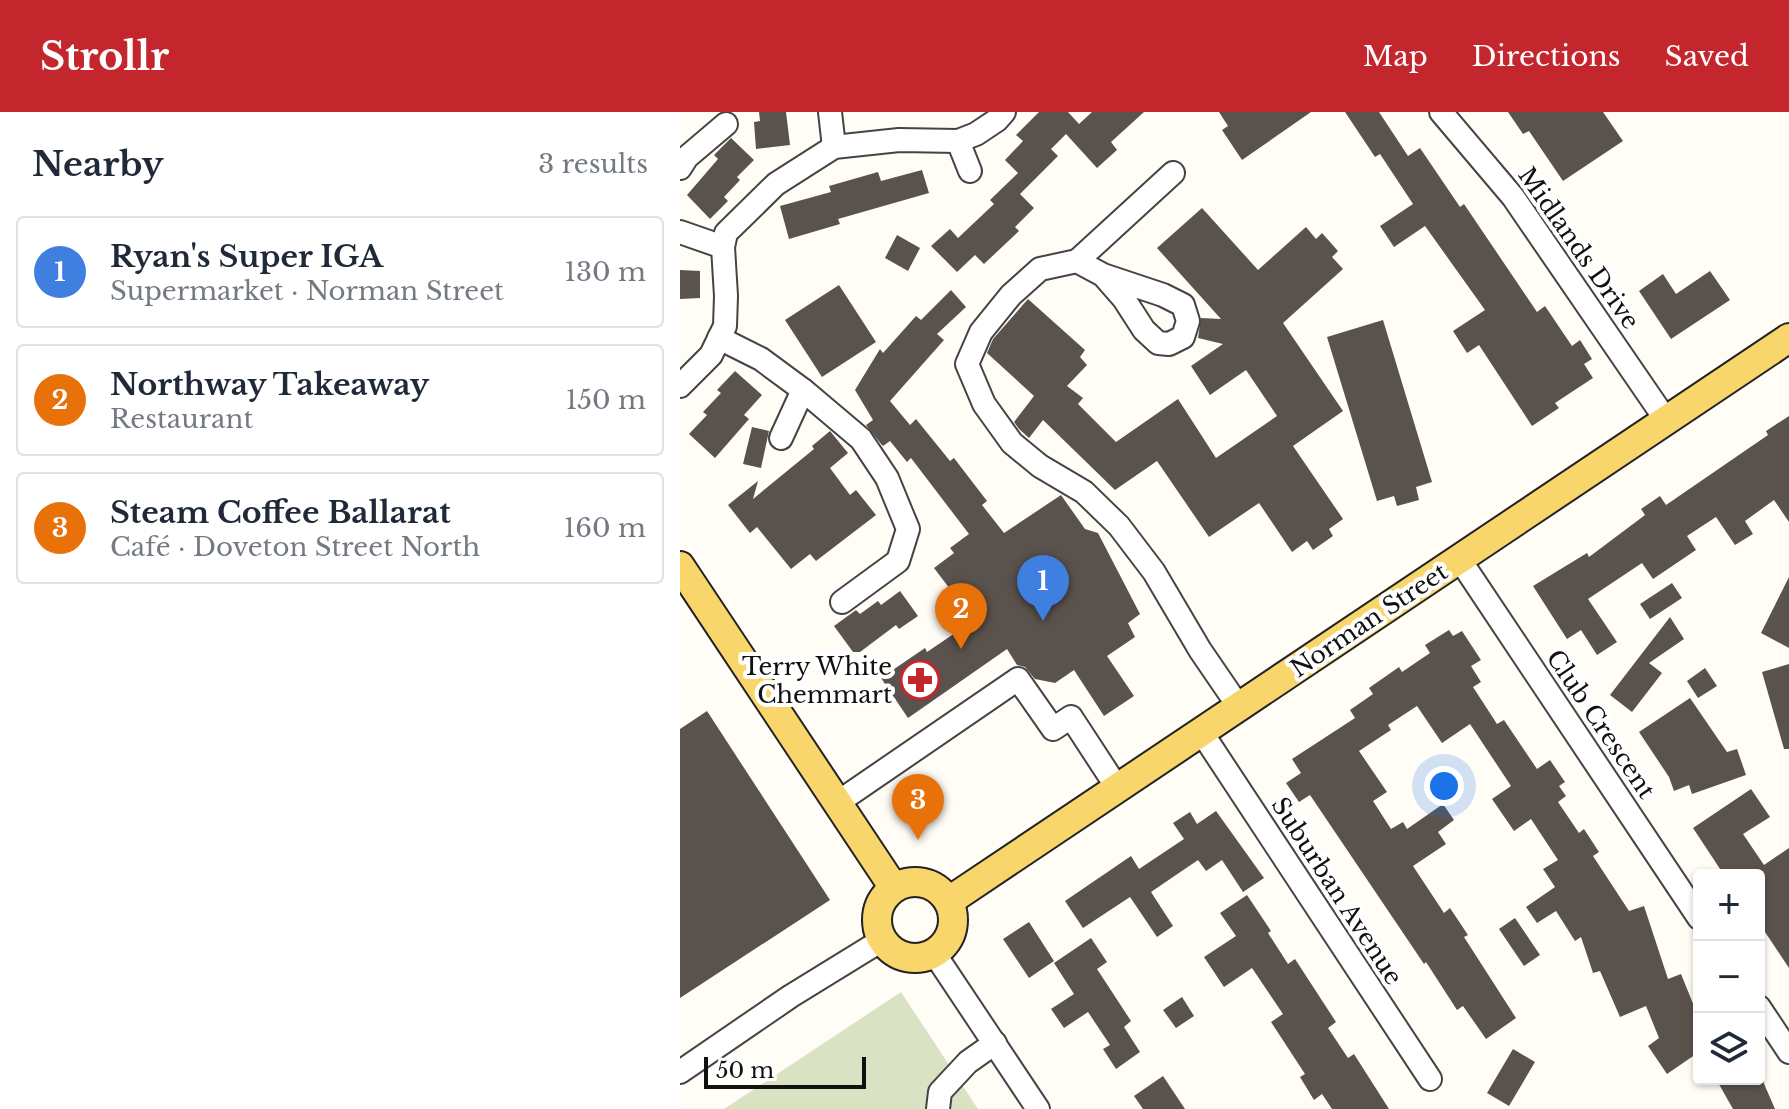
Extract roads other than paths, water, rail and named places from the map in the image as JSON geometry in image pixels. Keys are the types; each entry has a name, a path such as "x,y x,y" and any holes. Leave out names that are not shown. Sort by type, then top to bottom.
{"main road":[{"name":"Norman Street","path":"949,901 1666,420 1787,343"},
{"path":"680,566 894,888"},
{"path":"918,881 931,885 949,901 954,924 944,946 934,953 911,958 900,955 882,940 877,917 879,906 894,888 918,881"}],"street":[{"path":"830,112 834,147"},
{"path":"680,386 711,355 725,326 723,247 726,233 766,193 834,147 899,140 958,141 976,134 1004,112"},
{"name":"Midlands Drive","path":"1441,112 1513,197 1666,420"},
{"path":"680,168 687,157 726,124"},
{"path":"958,141 970,171"},
{"path":"1173,173 1077,261 1040,269 1011,295 981,332 967,364 984,404 1012,443 1040,466 1084,492 1119,526 1154,572 1200,650 1239,707"},
{"path":"680,232 723,247"},
{"path":"1077,261 1103,275"},
{"path":"719,338 761,359 803,390 861,439 887,478 908,529 898,561 842,602"},
{"path":"781,438 803,390"},
{"name":"Club Crescent","path":"1460,560 1693,909"},
{"path":"837,803 1018,679 1053,729 1071,717 1118,789"},
{"name":"Suburban Avenue","path":"1202,733 1430,1079"},
{"path":"680,1072 791,996 882,940"},
{"path":"934,953 1038,1109"},
{"path":"1763,1013 1789,1052"},
{"path":"938,1109 940,1092 968,1062 995,1043"}],"place":[{"name":"Ryan's Super IGA","path":"1043,621"},
{"name":"Northway Takeaway","path":"961,649"},
{"name":"Terry White Chemmart","path":"920,680"},
{"name":"Steam Coffee Ballarat","path":"918,840"}]}
